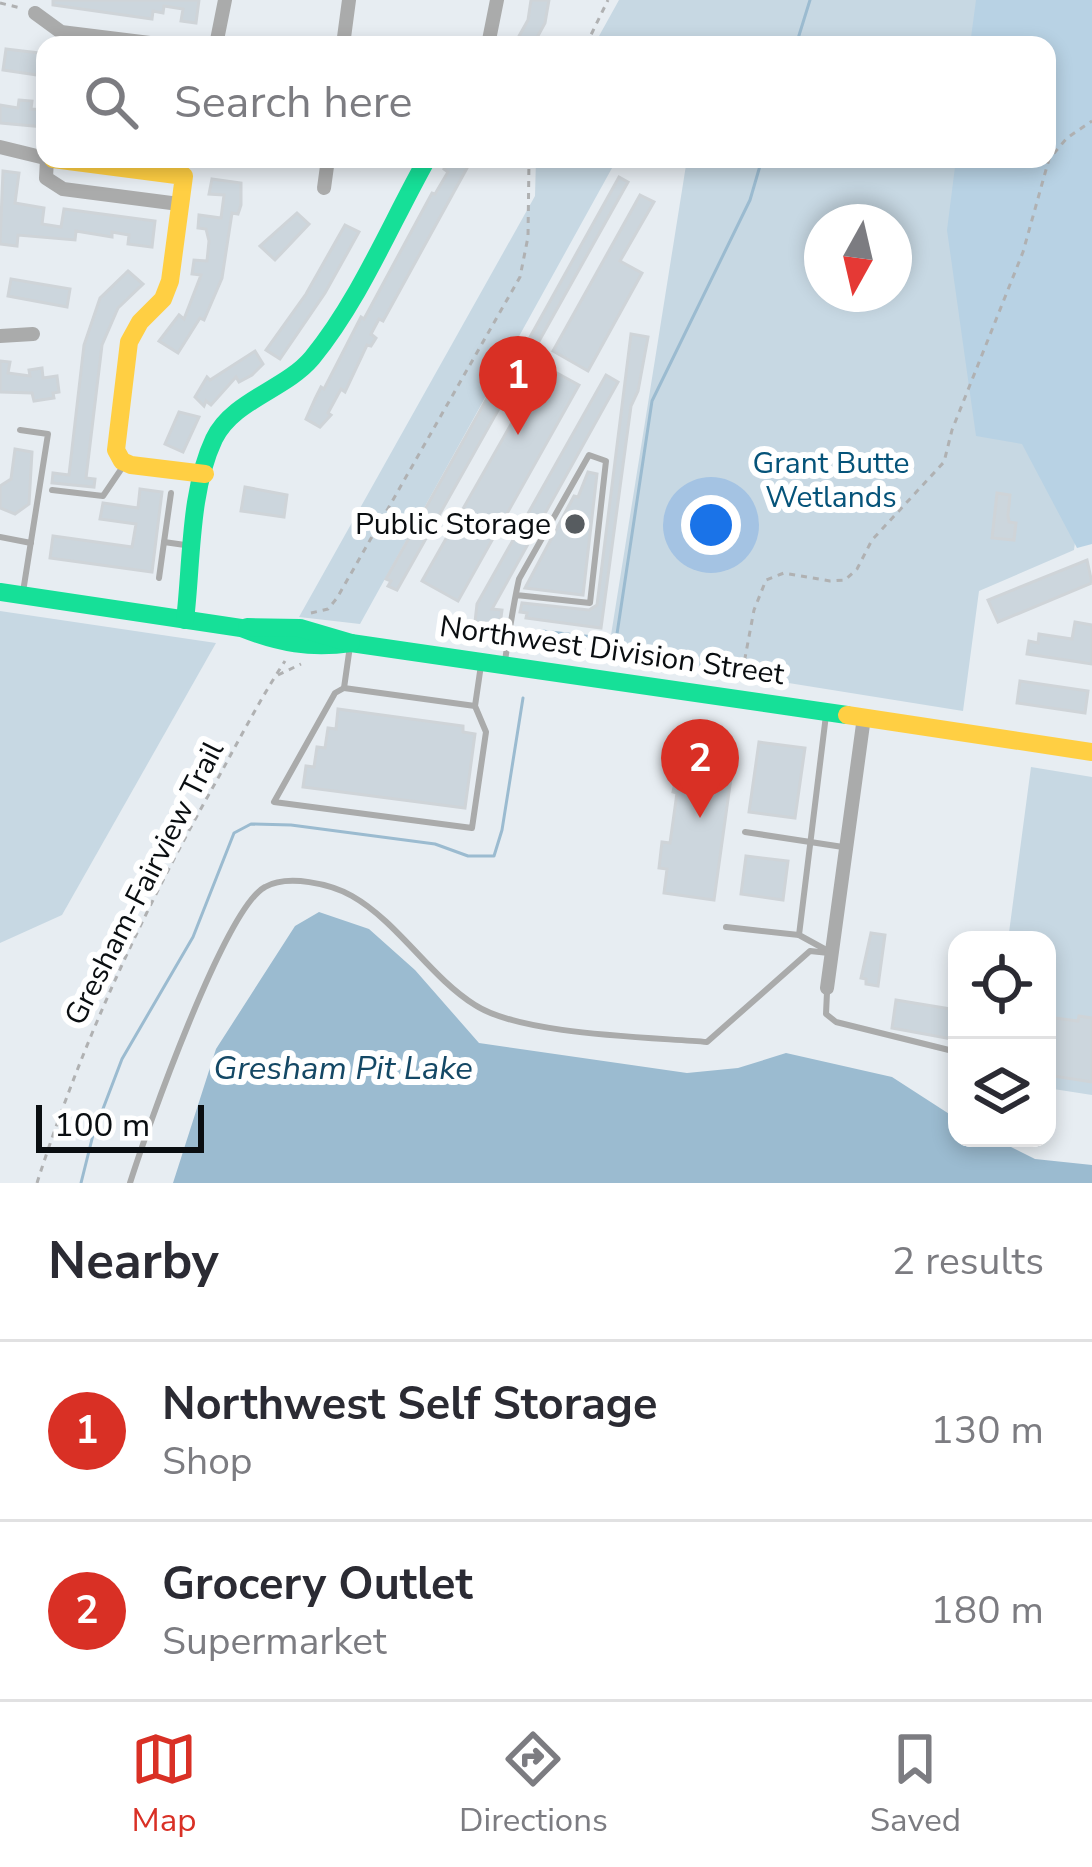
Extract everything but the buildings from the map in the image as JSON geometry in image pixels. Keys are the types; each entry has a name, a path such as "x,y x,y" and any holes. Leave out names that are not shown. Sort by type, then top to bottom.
{"main road":[{"path":"124,168 184,176 170,281 163,299 140,322 129,342 117,455 126,462 205,474"},
{"path":"185,620 213,442 226,420 273,401 299,373 329,333 422,168"},
{"name":"Northwest Division Street","path":"0,592 241,628 274,641 319,647 351,644 505,664 1092,752"},
{"name":"Northwest Division Street","path":"241,628 276,624 321,630 351,644"}],"street":[{"path":"218,36 225,0"},
{"path":"344,36 349,0"},
{"path":"490,36 497,0"},
{"path":"35,13 61,32 93,36"},
{"path":"0,147 36,155"},
{"path":"47,168 46,178 54,186 179,204"},
{"path":"324,188 327,168"},
{"path":"0,336 33,334"},
{"path":"827,988 864,717"}],"lane":[{"path":"20,430 48,434 22,596"},
{"path":"505,664 515,595 539,542 589,455 606,461 590,603 515,595"},
{"path":"52,490 103,496 126,462"},
{"path":"159,578 171,493"},
{"path":"0,537 32,543"},
{"path":"164,542 195,547"},
{"path":"344,688 351,644"},
{"path":"475,706 344,688 335,693 274,802 472,829 486,732 475,706 482,661"},
{"path":"799,935 826,711"},
{"path":"746,832 847,848"},
{"path":"130,1183 164,1078 200,998 242,912 265,887 310,880 353,896 476,1006 536,1026 707,1042 810,951 832,954"},
{"path":"726,927 799,935 832,954"},
{"path":"827,988 826,1014 836,1022 948,1050"}],"path":[{"path":"590,36 608,0"},
{"path":"0,3 35,13"},
{"path":"1056,151 1092,121"},
{"path":"303,619 305,614 328,609 338,598 520,277 529,237 530,168"},
{"path":"746,699 748,682 742,674 754,610 766,580 784,573 845,580 857,569 872,540 944,462 956,417 1023,252 1046,168"},
{"name":"Gresham-Fairview Trail","path":"276,675 298,666 319,647"},
{"name":"Gresham-Fairview Trail","path":"38,1183 85,1050 127,952 291,652"}],"green space":[{"name":"Grant Butte Wetlands","path":"619,0 1092,0 1092,451 1087,451 1074,550 979,591 963,711 608,654 686,168 1056,168 1056,36 599,36"},
{"path":"536,168 612,168 360,624 299,617 535,196"},
{"path":"0,611 216,643 62,915 0,943"},
{"path":"1031,767 1092,777 1092,1095 1056,1089 1056,931 1009,931"}],"shaded area":[{"path":"976,0 1092,0 1092,544 1077,548 1022,444 976,436 947,230 955,168 1056,168 1056,36 971,36"}],"water":[{"name":"Gresham Pit Lake","path":"319,912 369,929 415,970 479,1043 687,1073 738,1068 786,1053 892,1077 948,1113 948,1147 1011,1147 1035,1159 1092,1165 1092,1183 173,1183 216,1049 295,926"}],"waterway":[{"path":"799,36 810,0"},
{"path":"542,631 610,639 617,634 652,401 750,200 759,168"},
{"path":"81,1183 93,1135 122,1059 193,937 234,833 251,824 291,825 435,844 468,856 494,856 523,698"}],"traffic: fast":[{"path":"185,620 196,505 214,439 234,414 312,358 360,287 422,168"},
{"path":"0,592 241,628 295,643 351,643 847,715"},
{"path":"247,627 300,628 351,643"}],"traffic: slow":[{"path":"122,168 184,176 170,281 163,299 140,322 129,342 116,450 131,465 205,474"},
{"path":"847,715 1092,752"}],"place":[{"name":"Northwest Self Storage","path":"518,435"},
{"name":"Public Storage","path":"575,524"},
{"name":"Grocery Outlet","path":"700,818"}]}
